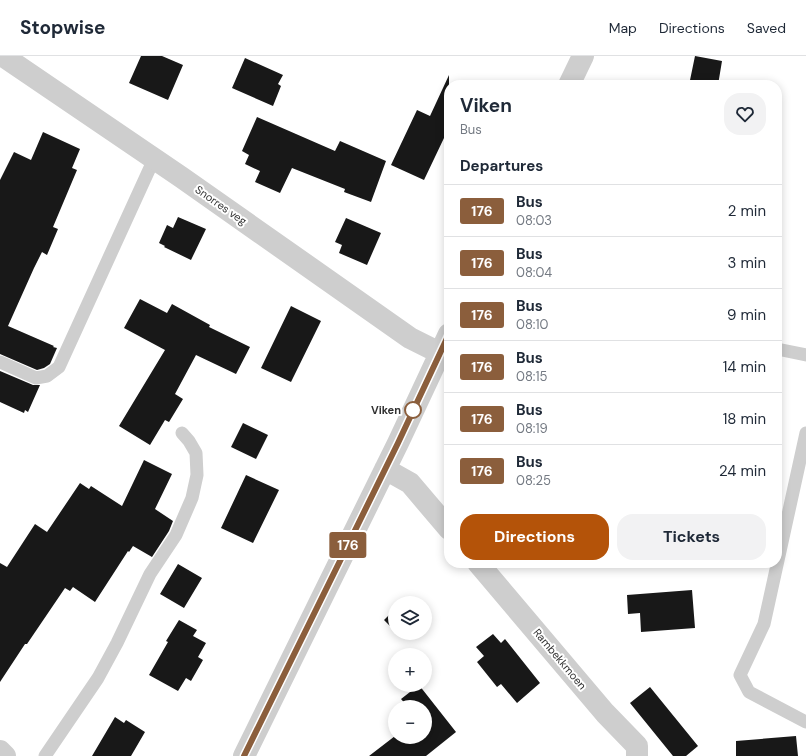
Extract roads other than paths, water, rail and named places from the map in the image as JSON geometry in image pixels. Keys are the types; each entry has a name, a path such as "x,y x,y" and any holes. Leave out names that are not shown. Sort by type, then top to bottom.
{"street":[{"name":"Snorres veg","path":"2,56 154,159 410,338 444,343"},
{"path":"571,80 583,56"},
{"path":"244,756 385,469 444,343"},
{"path":"385,469 410,483 444,523"},
{"name":"Rambekkmoen","path":"482,568 605,713 637,746 637,756"},
{"path":"0,751 5,756"}],"lane":[{"path":"0,362 36,378 47,376 59,367 154,159"},
{"path":"782,351 806,355"},
{"path":"45,756 98,678 117,643 150,574 176,535 192,498 197,475 196,453 182,433"},
{"path":"782,542 806,433"},
{"path":"776,568 764,624 740,675 749,692 806,722"}],"place":[{"name":"Viken","path":"413,410"}]}
